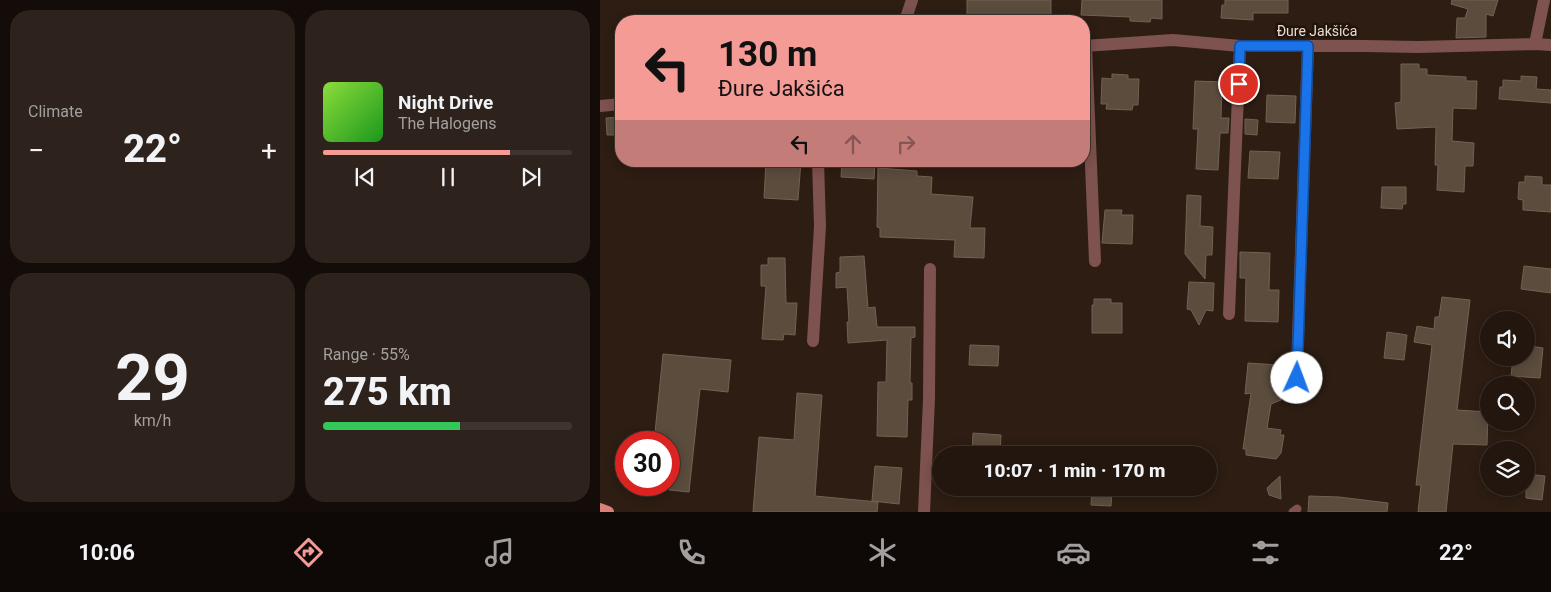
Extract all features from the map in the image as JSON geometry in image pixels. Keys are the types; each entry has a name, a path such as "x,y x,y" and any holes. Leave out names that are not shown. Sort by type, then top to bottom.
{"main road":[{"path":"600,508 608,512"}],"street":[{"path":"907,15 912,0"},
{"path":"1535,44 1544,0"},
{"name":"Đure Jakšića","path":"1090,46 1173,40 1240,46 1418,47 1551,45"},
{"path":"1230,314 1240,46"},
{"path":"1296,397 1308,46"},
{"path":"600,106 615,105"},
{"path":"1090,154 1095,261"},
{"path":"813,341 820,226 818,167"},
{"path":"924,512 930,399 930,269"}],"building":[{"path":"967,0 1051,0 1051,15 967,15"},
{"path":"1082,0 1162,0 1162,19 1151,18 1150,22 1130,21 1130,17 1081,15"},
{"path":"1225,0 1288,0 1288,13 1253,13 1253,20 1221,18 1222,5 1225,5"},
{"path":"1452,0 1498,0 1493,16 1486,14 1486,37 1456,38 1457,18 1465,18 1468,9 1451,4"},
{"path":"1401,64 1419,64 1419,69 1427,69 1427,75 1466,77 1466,81 1477,81 1476,109 1453,108 1452,141 1474,143 1473,166 1465,166 1464,192 1437,190 1438,165 1435,165 1436,127 1397,129 1395,103 1401,102"},
{"path":"1112,74 1128,75 1128,79 1139,79 1138,105 1133,105 1132,110 1106,109 1107,104 1101,104 1102,78 1112,79"},
{"path":"1521,76 1537,77 1536,89 1551,90 1551,103 1499,99 1503,80 1521,81"},
{"path":"1195,81 1222,82 1221,118 1229,118 1228,133 1220,133 1218,170 1196,169 1198,129 1193,129"},
{"path":"1267,95 1296,96 1295,123 1266,122"},
{"path":"615,117 615,135 607,135 606,118"},
{"path":"1245,119 1258,120 1257,135 1245,134"},
{"path":"1250,151 1280,152 1278,179 1248,178"},
{"path":"766,167 801,167 798,200 764,198"},
{"path":"842,167 875,167 874,179 841,177"},
{"path":"878,168 917,171 917,176 932,177 931,194 973,197 970,228 985,228 984,258 954,257 955,240 880,237 880,228 877,227"},
{"path":"1525,176 1542,177 1542,185 1551,185 1551,212 1523,210 1523,200 1518,199 1519,182 1525,182"},
{"path":"1382,187 1406,187 1406,204 1403,204 1402,209 1381,208"},
{"path":"1187,195 1201,196 1200,226 1213,227 1212,255 1206,255 1205,279 1185,254"},
{"path":"1105,210 1122,210 1121,215 1133,215 1132,244 1102,243"},
{"path":"1240,252 1270,253 1269,290 1279,290 1278,322 1245,321 1246,278 1240,278"},
{"path":"864,256 868,308 875,307 877,327 915,327 915,337 911,338 910,383 912,383 912,400 908,400 907,437 877,436 878,382 886,382 887,340 848,343 847,287 836,288 836,273 840,272 840,257"},
{"path":"768,258 785,258 786,303 797,303 795,335 784,334 783,340 762,339 766,286 761,286 761,265 768,265"},
{"path":"1524,266 1551,269 1551,293 1521,289"},
{"path":"1189,282 1214,283 1213,311 1206,310 1199,325 1191,310 1187,309"},
{"path":"1442,297 1470,300 1457,410 1480,411 1480,431 1487,431 1487,441 1480,441 1480,445 1453,444 1446,512 1418,512 1421,485 1416,485 1432,345 1414,342 1417,326 1434,329 1435,317 1439,317"},
{"path":"1094,299 1111,299 1111,303 1122,303 1122,333 1092,333 1092,305 1094,305"},
{"path":"1387,332 1407,335 1404,360 1384,358"},
{"path":"970,345 999,346 998,366 969,365"},
{"path":"1535,347 1543,348 1540,378 1535,378 1535,376 1511,376 1512,366 1535,366"},
{"path":"663,354 731,360 728,392 700,389 689,492 680,491 680,431 655,431"},
{"path":"1248,363 1278,365 1277,376 1282,376 1279,394 1281,400 1271,404 1267,428 1281,430 1280,435 1284,435 1281,453 1276,459 1246,455 1246,449 1243,449 1251,393 1245,394"},
{"path":"797,393 822,395 815,496 878,502 877,512 753,512 759,437 794,440"},
{"path":"973,433 1001,435 1000,446 972,446"},
{"path":"875,466 902,468 899,504 872,501"},
{"path":"1535,475 1545,476 1542,500 1526,498 1526,496 1535,496"},
{"path":"1280,476 1281,499 1269,495 1267,488"},
{"path":"1092,496 1112,496 1111,506 1091,505"},
{"path":"1309,496 1339,497 1388,503 1387,512 1308,512"}],"route":[{"path":"1239,84 1240,46 1308,46 1297,378"}]}
